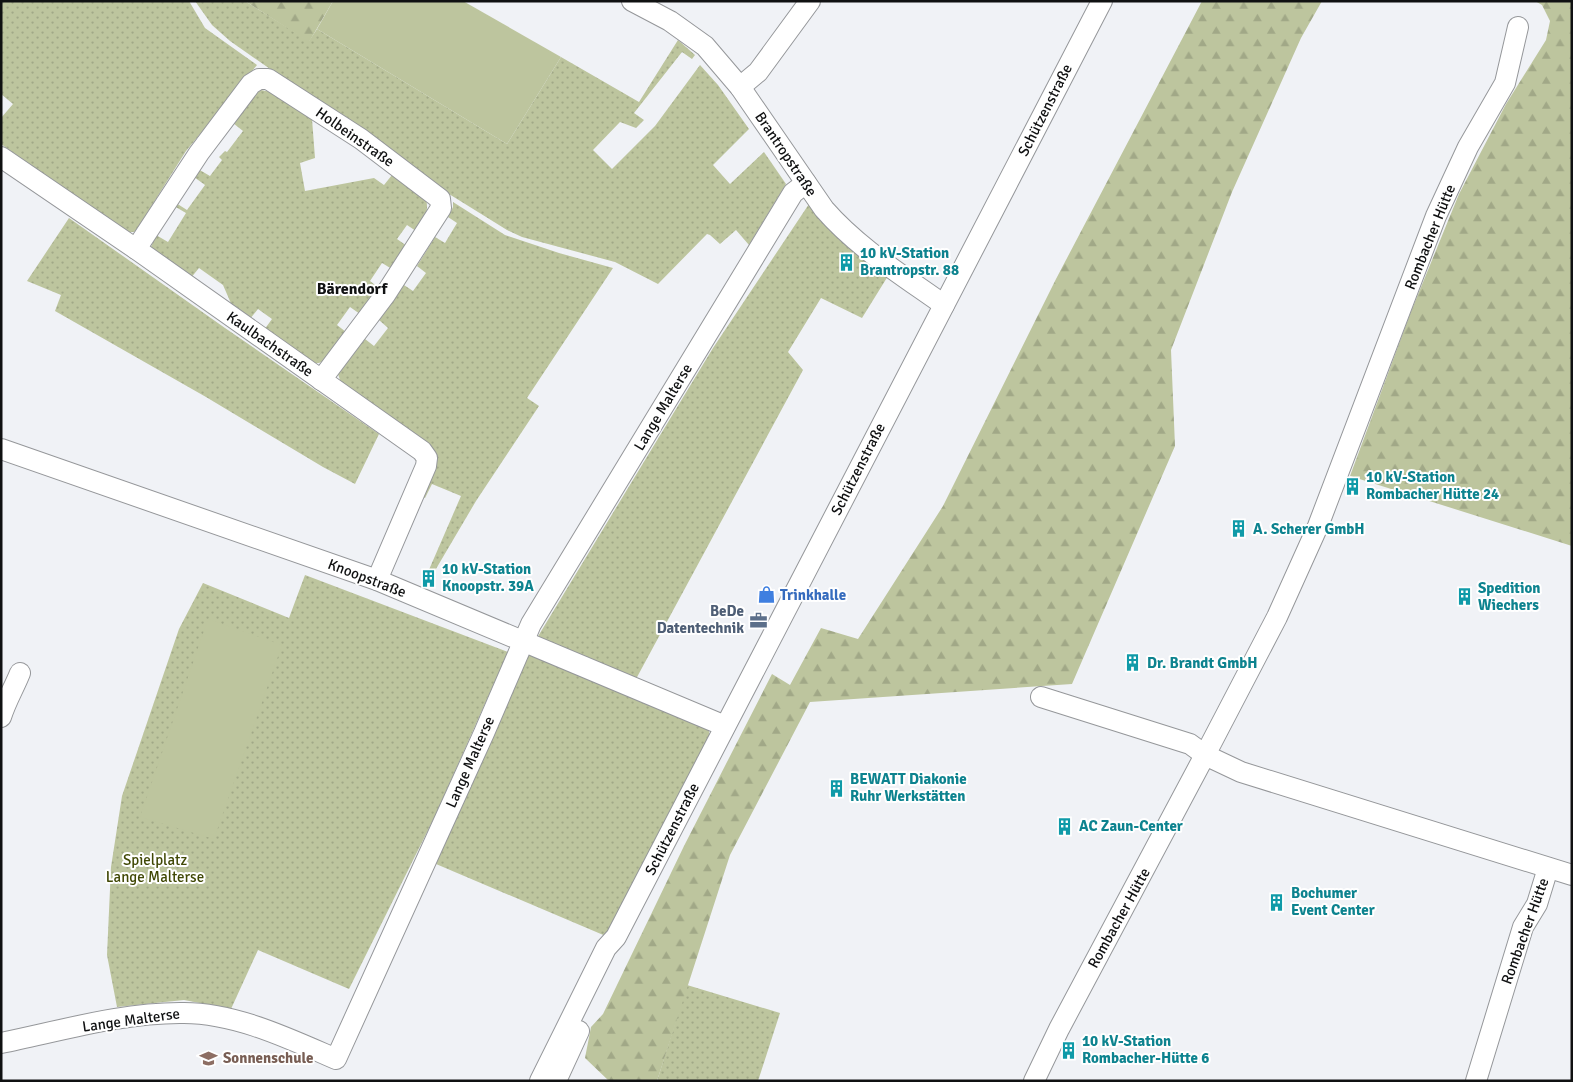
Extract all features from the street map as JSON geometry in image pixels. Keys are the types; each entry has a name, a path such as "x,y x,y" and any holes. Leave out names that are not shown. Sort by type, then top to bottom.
{"street":[{"name":"Brantropstraße","path":"632,1 670,21 700,42 728,71 740,87 824,209 855,241 944,305"},
{"path":"740,87 758,72 810,1"},
{"name":"Schützenstraße","path":"550,1080 606,948 616,937 1102,1"},
{"name":"Rombacher Hütte","path":"1034,1081 1059,1029 1205,755 1284,601 1318,526 1338,447 1436,216 1468,147 1505,83 1518,27"},
{"name":"Holbeinstraße","path":"136,249 199,153 251,84 259,79 268,79 361,139 440,198 441,208 385,295 321,380"},
{"name":"Kaulbachstraße","path":"1,157 136,249 422,451 427,458 426,466 377,580"},
{"name":"Lange Malterse","path":"1,1043 117,1019 160,1013 186,1012 220,1017 286,1037 336,1059 531,624 748,265 793,193 806,183"},
{"name":"Knoopstraße","path":"1,450 377,580 725,726"},
{"path":"1,717 20,673"},
{"name":"Rombacher Hütte","path":"1041,697 1190,744 1205,755 1242,772 1572,875"},
{"name":"Rombacher Hütte","path":"1476,1081 1523,927 1536,904 1548,868"}],"green space":[{"path":"1,1 189,1 205,28 257,65 186,151 134,232 125,232 1,144 1,118 13,104 1,94"},
{"path":"195,1 245,1 309,41 317,29 507,144 561,57 639,102 678,40 695,55 692,59 682,52 634,113 644,120 636,128 620,122 593,150 612,169 655,126 700,65 718,85 749,129 713,165 730,184 764,152 786,184 749,245 736,230 720,244 707,234 658,284 615,262 522,237 507,230 449,194 230,41 212,25"},
{"path":"245,1 333,1 309,42"},
{"path":"333,1 463,1 561,57 507,144 317,29"},
{"path":"1202,1 1322,1 1301,38 1232,192 1171,350 1175,446 1072,684 810,702 730,855 657,1081 609,1081 585,1058 591,1027 603,1014 684,846 772,674 790,685 821,628 858,639 943,506 1056,279"},
{"path":"1535,1 1572,1 1572,546 1350,476 1410,314 1459,194 1506,104 1546,40 1550,21 1542,5"},
{"path":"261,90 271,92 312,119 315,158 300,163 305,191 374,178 384,185 392,175 426,200 426,213 416,231 407,225 397,239 407,246 392,269 382,263 370,281 379,288 360,314 350,307 337,325 346,332 323,361 319,363 313,363 264,330 272,319 258,309 249,320 233,308 223,285 199,268 190,279 152,251 151,247 156,235 168,242 186,213 174,206 176,203 187,210 205,185 194,177 198,169 210,176 222,160 219,157 225,151 227,152 243,131 233,123 256,93"},
{"path":"811,201 888,276 862,318 821,298 788,352 803,370 636,679 537,638 713,348"},
{"path":"453,202 505,235 613,268 527,398 539,406 476,501 433,574 428,572 461,496 432,484 425,498 421,497 431,478 435,465 434,452 430,446 341,383 338,374 365,339 374,346 388,328 379,320 404,285 413,291 426,273 417,266 435,237 445,243 457,223 448,217 453,207"},
{"path":"69,218 379,434 355,484 55,311 61,295 27,281"},
{"name":"Spielplatz Lange Malterse","path":"305,575 508,652 435,816 349,989 258,950 231,1009 184,1000 117,1007 107,955 111,867 122,796 179,629 203,583 289,618"},
{"path":"208,619 282,645 214,839 140,817"},
{"path":"529,654 701,724 709,731 710,738 608,937 436,864"},
{"path":"687,985 780,1013 758,1081 657,1081"}],"place":[{"name":"10 kV-Station Brantropstr. 88","path":"846,262"},
{"name":"10 kV-Station Rombacher Hütte 24","path":"1352,486"},
{"name":"A. Scherer GmbH","path":"1239,529"},
{"name":"10 kV-Station Knoopstr. 39A","path":"428,578"},
{"name":"Trinkhalle","path":"766,595"},
{"name":"Spedition Wiechers","path":"1464,597"},
{"name":"BeDe Datentechnik","path":"758,620"},
{"name":"Dr. Brandt GmbH","path":"1133,663"},
{"name":"BEWATT Diakonie Ruhr Werkstätten","path":"836,788"},
{"name":"AC Zaun-Center","path":"1065,826"},
{"name":"Bochumer Event Center","path":"1277,902"},
{"name":"10 kV-Station Rombacher-Hütte 6","path":"1068,1050"},
{"name":"Sonnenschule","path":"209,1058"}],"district":[{"name":"Bärendorf","path":"352,288"}]}
